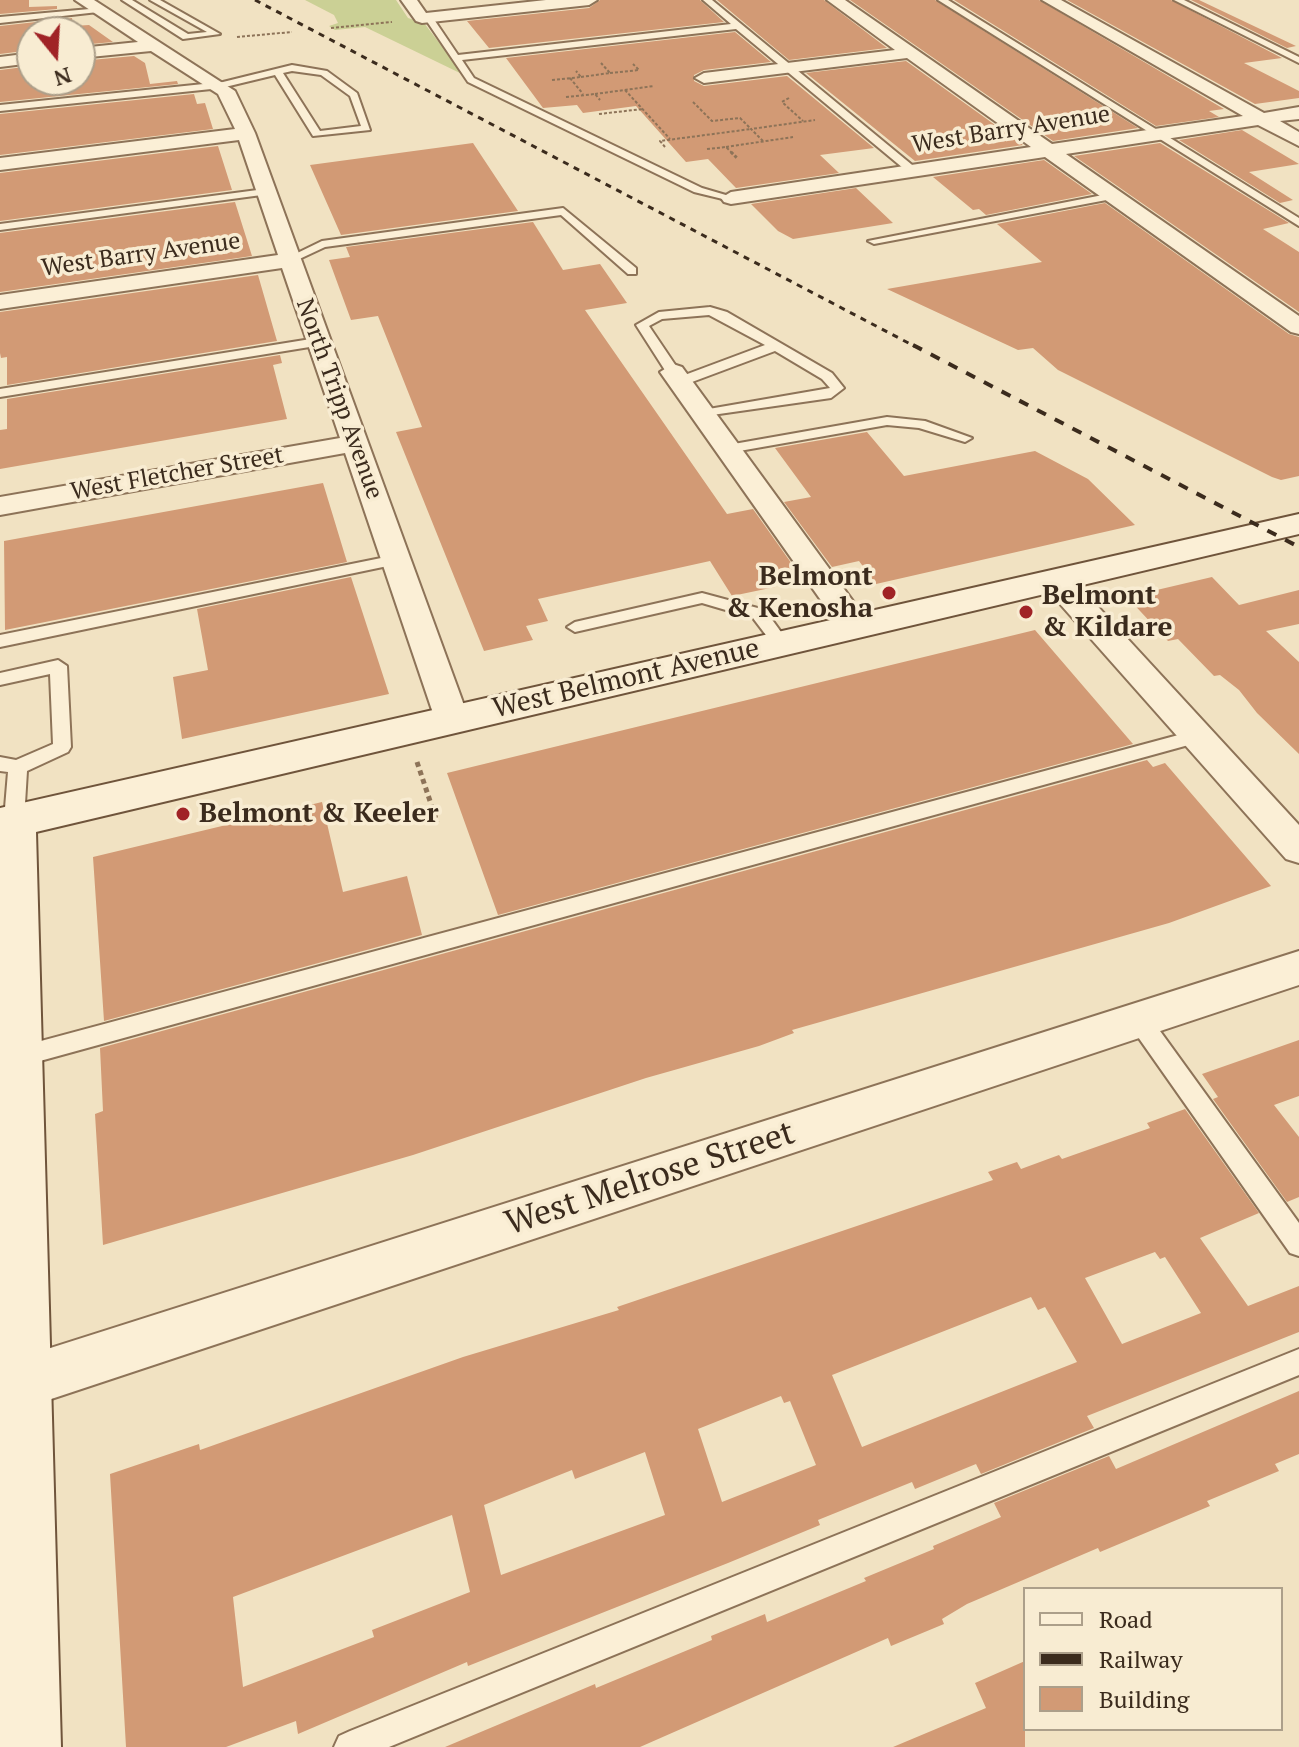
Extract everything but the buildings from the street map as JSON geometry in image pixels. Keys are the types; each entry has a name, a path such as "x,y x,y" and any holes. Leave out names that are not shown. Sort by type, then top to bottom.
{"main road":[{"name":"West Belmont Avenue","path":"8,794 452,719 1299,524"},
{"path":"8,794 11,1386 26,1747"}],"street":[{"path":"83,0 156,38 220,84"},
{"path":"409,0 425,18 589,0"},
{"path":"835,0 1299,327"},
{"path":"1050,0 1299,140"},
{"path":"96,50 156,38"},
{"path":"704,78 910,53"},
{"name":"North Tripp Avenue","path":"220,84 246,133 452,719"},
{"name":"West Barry Avenue","path":"731,198 1299,113"},
{"path":"0,164 246,133"},
{"name":"West Barry Avenue","path":"0,302 289,260"},
{"path":"676,377 855,626"},
{"name":"West Fletcher Street","path":"0,506 355,443"},
{"path":"1056,580 1299,849"},
{"name":"West Melrose Street","path":"11,1386 1299,968"}],"lane":[{"path":"126,0 186,37 216,34 154,0"},
{"path":"707,0 913,171"},
{"path":"942,0 1299,223"},
{"path":"1178,0 1299,60"},
{"path":"0,20 98,10"},
{"path":"425,18 471,80 698,190 731,198"},
{"path":"456,58 738,26"},
{"path":"156,38 171,27"},
{"path":"0,108 220,84 292,68 324,73 354,95 367,128 317,134 278,72"},
{"path":"0,227 265,192"},
{"path":"874,241 1113,196"},
{"path":"289,260 322,244 563,211 632,271"},
{"path":"703,414 831,394 837,388 827,376 775,346 710,311 659,316 642,325 676,377 775,346"},
{"path":"0,393 317,342"},
{"path":"728,449 887,421 920,424 965,438"},
{"path":"0,641 396,560"},
{"path":"575,627 702,598 759,614 781,643"},
{"path":"0,679 58,666 62,747 8,794"},
{"path":"9,1060 1197,736"},
{"path":"1139,1020 1299,1244"},
{"path":"350,1747 1299,1362"}],"path":[{"path":"331,28 401,21"},
{"path":"384,23 390,29"},
{"path":"610,73 639,70 633,64"},
{"path":"552,80 581,77 576,71"},
{"path":"570,78 584,95"},
{"path":"566,97 654,86"},
{"path":"625,90 670,140"},
{"path":"595,94 600,100"},
{"path":"693,102 712,121 740,118 763,141"},
{"path":"590,116 643,109"},
{"path":"670,152 660,141 826,119"},
{"path":"707,149 793,137"},
{"path":"726,147 737,158"},
{"path":"417,761 437,822"}],"green space":[{"path":"305,0 396,0 408,18 424,23 464,75 365,27 335,30 329,26 338,23 334,15"}],"railway":[{"path":"255,0 916,347"},
{"path":"913,345 1299,547"}],"place":[{"name":"Belmont & Kenosha","path":"889,593"},
{"name":"Belmont & Kildare","path":"1026,612"},
{"name":"Belmont & Keeler","path":"183,814"}]}
